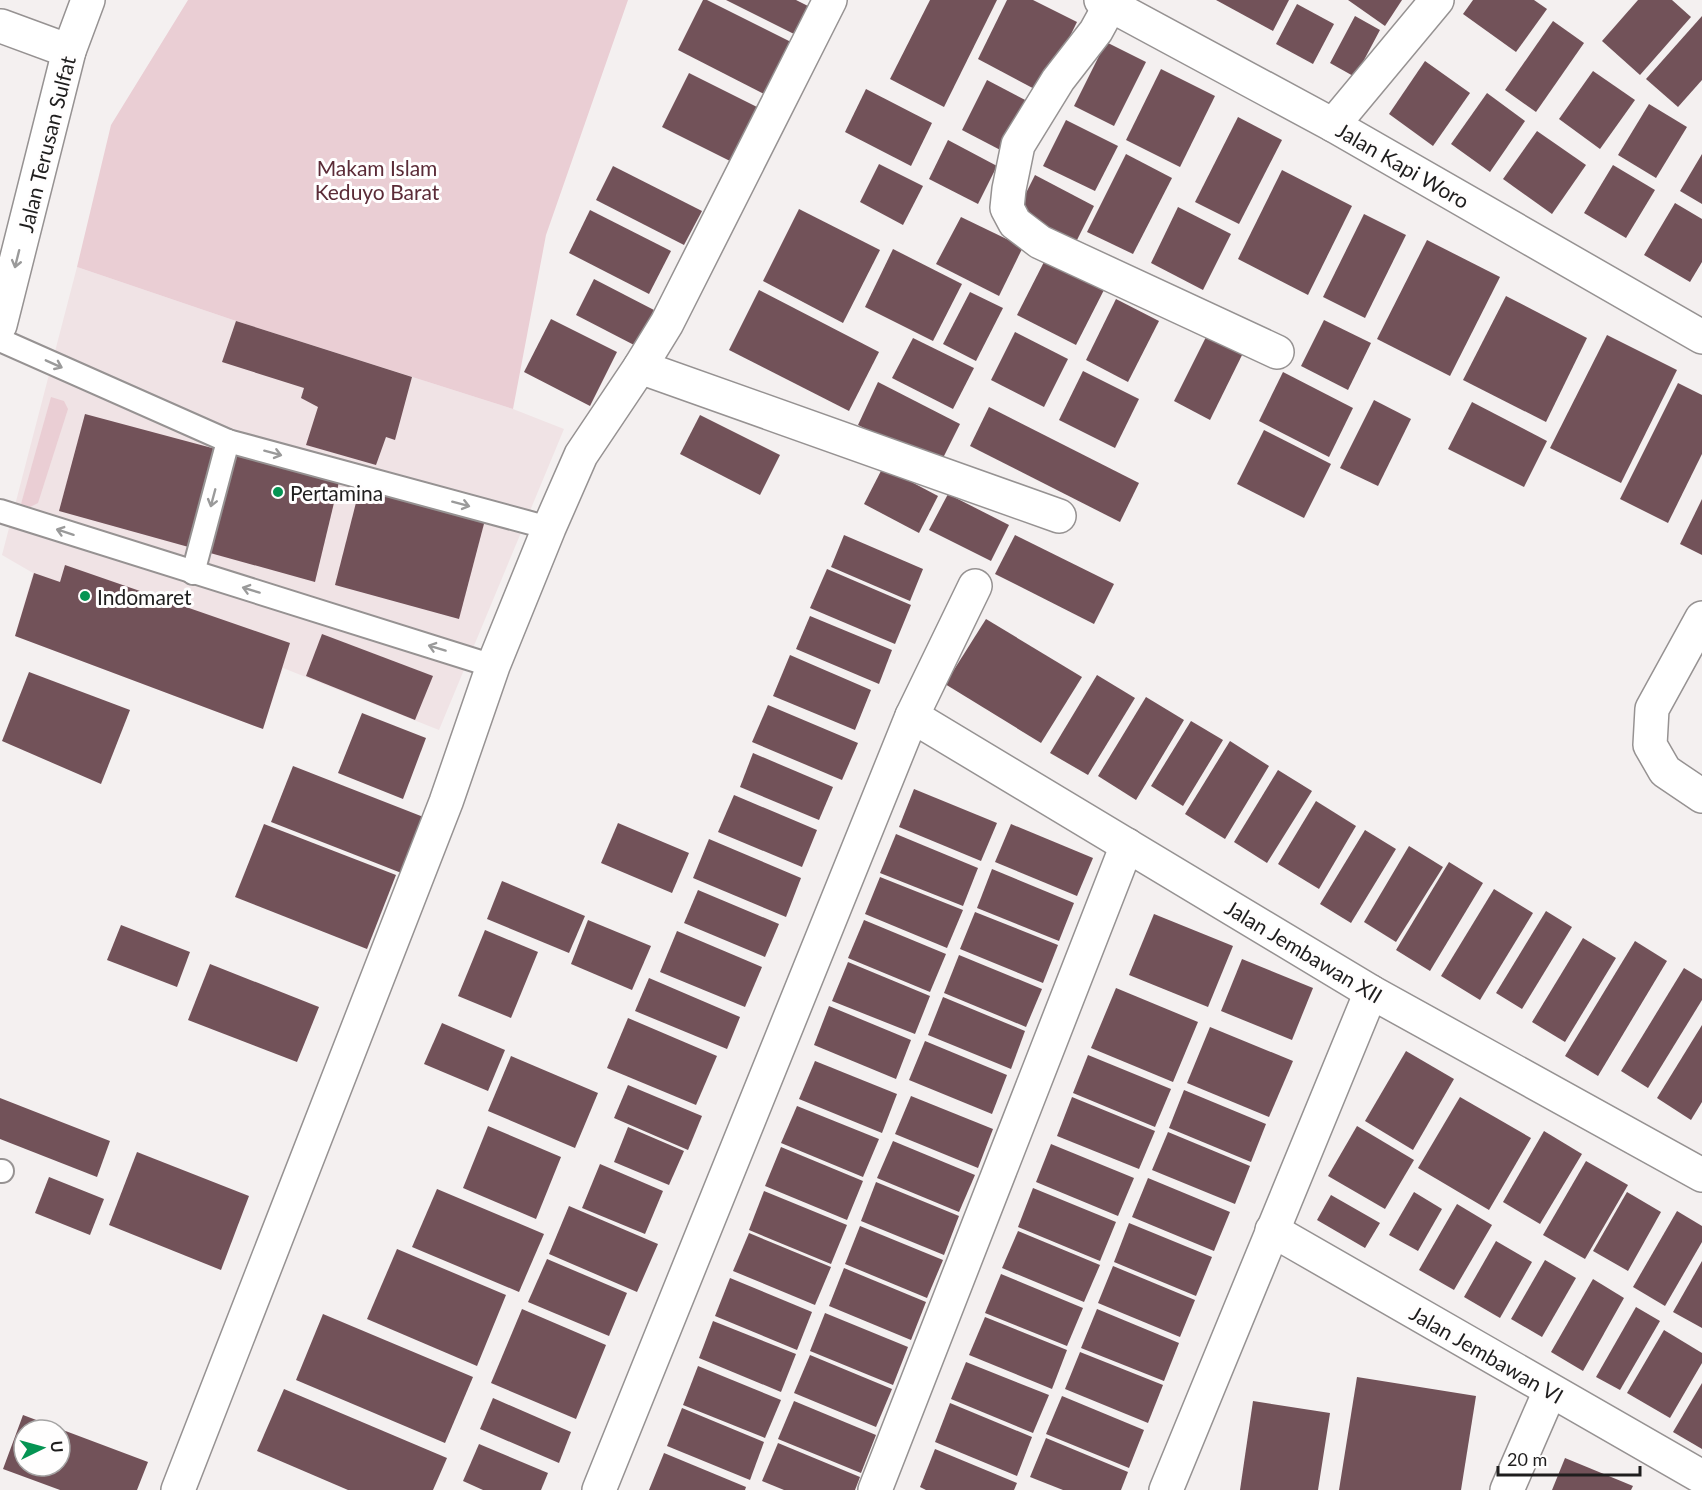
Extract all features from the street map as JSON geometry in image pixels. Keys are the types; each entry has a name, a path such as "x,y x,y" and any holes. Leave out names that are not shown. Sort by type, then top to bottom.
{"street":[{"path":"9,0 0,27 69,51"},
{"name":"Jalan Terusan Sulfat","path":"0,325 69,51 88,0"},
{"path":"178,1490 446,802 493,666 549,528 582,455 667,323 830,0"},
{"path":"1333,125 1437,0"},
{"path":"1108,2 1096,31 1058,80 1018,145 1006,208 1015,223 1040,242 1276,352"},
{"name":"Jalan Kapi Woro","path":"1108,2 1333,125 1702,337"},
{"path":"640,367 1059,516"},
{"path":"599,1490 912,716 975,586"},
{"path":"1702,618 1652,710 1650,728 1650,745 1665,771 1702,796"},
{"name":"Jalan Jembawan XII","path":"912,716 1371,992 1702,1175"},
{"path":"874,1490 1127,845"},
{"path":"1166,1490 1371,992"},
{"name":"Jalan Jembawan VI","path":"1272,1230 1702,1477"},
{"path":"1507,1490 1550,1391"}],"lane":[{"path":"0,340 228,441 549,528"},
{"path":"194,573 228,441"},
{"path":"0,511 493,666"}],"shaded area":[{"name":"Pertamina","path":"77,267 236,321 513,409 564,429 439,730 283,668 263,729 15,636 33,573 2,555"}],"green space":[{"name":"Makam Islam Keduyo Barat","path":"188,0 628,0 546,235 513,409 236,321 77,267 111,125"},
{"path":"51,397 64,401 68,409 38,503 30,507 21,504"}],"building":[{"path":"703,0 801,47 774,99 678,50"},
{"path":"726,0 796,0 810,7 796,35"},
{"path":"930,0 997,0 944,107 890,79"},
{"path":"1007,0 1033,0 1077,22 1042,93 978,59"},
{"path":"1216,0 1289,0 1273,31"},
{"path":"1348,0 1402,0 1385,26"},
{"path":"1473,0 1534,0 1547,9 1516,52 1463,14"},
{"path":"1638,0 1672,0 1691,17 1640,75 1602,41"},
{"path":"1297,4 1334,24 1313,64 1276,44"},
{"path":"1355,16 1380,30 1355,77 1330,63"},
{"path":"1702,16 1702,80 1678,107 1646,79"},
{"path":"1553,21 1584,43 1536,112 1505,90"},
{"path":"1106,42 1146,62 1114,126 1074,106"},
{"path":"1425,61 1470,93 1433,146 1389,114"},
{"path":"1161,69 1215,96 1180,167 1126,140"},
{"path":"1593,71 1635,100 1600,149 1559,119"},
{"path":"689,73 763,110 736,164 662,127"},
{"path":"987,80 1033,104 1008,154 962,130"},
{"path":"866,89 932,123 911,166 845,132"},
{"path":"1487,93 1525,121 1490,172 1451,144"},
{"path":"1649,104 1687,127 1656,178 1618,155"},
{"path":"1238,117 1282,140 1239,224 1195,202"},
{"path":"1066,120 1118,146 1095,191 1043,166"},
{"path":"1537,131 1586,165 1552,214 1503,179"},
{"path":"948,140 997,166 978,204 929,179"},
{"path":"1126,154 1172,178 1133,254 1087,232"},
{"path":"1702,154 1702,204 1680,191"},
{"path":"879,164 923,186 903,225 860,202"},
{"path":"1613,165 1655,190 1626,238 1584,213"},
{"path":"613,166 702,211 684,245 596,200"},
{"path":"1282,170 1352,206 1308,295 1238,259"},
{"path":"1035,175 1094,206 1074,246 1014,217"},
{"path":"1675,203 1702,219 1702,262 1690,282 1644,255"},
{"path":"1178,207 1231,234 1203,290 1151,263"},
{"path":"799,209 880,250 843,323 763,281"},
{"path":"590,210 671,251 649,294 569,253"},
{"path":"1364,214 1406,235 1365,318 1323,297"},
{"path":"961,217 1023,247 999,296 936,264"},
{"path":"1427,240 1500,277 1450,376 1377,339"},
{"path":"893,249 962,284 933,341 865,307"},
{"path":"1046,258 1105,288 1076,345 1017,315"},
{"path":"594,279 654,310 636,346 576,315"},
{"path":"759,290 879,352 849,411 729,350"},
{"path":"970,292 1003,308 976,361 943,344"},
{"path":"1506,296 1587,338 1546,422 1463,380"},
{"path":"1116,299 1159,321 1128,382 1086,360"},
{"path":"551,319 617,352 590,406 524,372"},
{"path":"1324,320 1371,343 1348,390 1301,366"},
{"path":"236,321 412,377 395,440 386,437 376,465 306,445 318,407 301,398 304,388 222,362"},
{"path":"1211,327 1247,345 1210,420 1174,401"},
{"path":"1015,332 1068,359 1044,407 991,380"},
{"path":"1607,335 1677,370 1621,483 1550,448"},
{"path":"913,338 974,368 953,409 892,378"},
{"path":"1083,371 1139,399 1115,448 1059,420"},
{"path":"1283,372 1353,408 1329,457 1259,421"},
{"path":"878,382 960,424 939,466 858,425"},
{"path":"1678,383 1702,395 1702,454 1668,523 1620,499"},
{"path":"1374,400 1411,419 1378,486 1340,468"},
{"path":"1472,402 1547,441 1524,487 1448,449"},
{"path":"989,407 1139,483 1120,522 970,446"},
{"path":"85,414 339,482 315,582 59,511"},
{"path":"700,415 780,455 760,495 680,454"},
{"path":"1264,430 1331,464 1304,518 1237,484"},
{"path":"883,467 938,496 919,533 864,504"},
{"path":"360,487 485,520 459,619 335,585"},
{"path":"948,494 1009,525 991,561 929,530"},
{"path":"1702,499 1702,555 1680,544"},
{"path":"844,535 923,569 910,601 831,567"},
{"path":"1015,535 1114,584 1094,624 995,574"},
{"path":"65,565 290,643 263,729 15,636 34,573 60,582"},
{"path":"827,569 911,605 895,644 810,608"},
{"path":"810,616 892,650 879,684 796,649"},
{"path":"986,619 1082,677 1041,743 945,684"},
{"path":"322,634 433,676 415,720 306,676"},
{"path":"790,655 871,690 855,730 773,696"},
{"path":"29,672 130,710 101,784 2,741"},
{"path":"1097,675 1135,698 1088,775 1050,753"},
{"path":"1146,697 1184,720 1136,800 1098,776"},
{"path":"768,705 858,743 842,780 752,742"},
{"path":"362,713 426,738 403,799 338,773"},
{"path":"1191,721 1223,740 1183,806 1151,786"},
{"path":"1230,741 1269,766 1225,839 1185,814"},
{"path":"753,753 833,787 819,820 740,787"},
{"path":"293,766 426,818 404,874 271,822"},
{"path":"1278,770 1312,791 1267,863 1234,842"},
{"path":"914,789 997,823 981,861 899,827"},
{"path":"734,795 817,830 802,867 718,832"},
{"path":"1316,801 1356,826 1319,889 1278,864"},
{"path":"618,823 689,853 672,893 601,863"},
{"path":"264,824 396,875 367,949 235,897"},
{"path":"1011,824 1093,858 1077,896 995,862"},
{"path":"1365,830 1396,849 1351,923 1320,904"},
{"path":"896,834 978,868 963,906 880,873"},
{"path":"709,839 801,878 786,917 693,878"},
{"path":"1409,846 1443,867 1396,942 1364,922"},
{"path":"1449,862 1483,883 1430,971 1396,950"},
{"path":"992,869 1074,903 1059,941 977,908"},
{"path":"880,877 963,910 947,948 865,914"},
{"path":"502,881 585,916 569,953 487,919"},
{"path":"1494,889 1533,913 1480,1000 1441,976"},
{"path":"698,890 779,924 765,957 684,923"},
{"path":"1546,911 1572,927 1522,1009 1496,993"},
{"path":"975,912 1058,945 1043,983 960,949"},
{"path":"1154,914 1233,946 1208,1007 1129,975"},
{"path":"588,920 651,946 632,990 571,964"},
{"path":"864,920 946,954 930,992 848,958"},
{"path":"121,925 190,952 177,987 107,960"},
{"path":"485,930 538,952 511,1018 458,996"},
{"path":"677,931 762,967 745,1007 660,972"},
{"path":"1583,938 1616,958 1565,1042 1532,1022"},
{"path":"1635,941 1667,961 1598,1076 1565,1056"},
{"path":"959,955 1042,989 1026,1027 944,993"},
{"path":"1242,959 1313,988 1292,1040 1221,1011"},
{"path":"848,962 930,996 915,1034 832,1001"},
{"path":"210,964 319,1007 297,1062 188,1020"},
{"path":"1684,968 1702,979 1702,1000 1648,1088 1621,1071"},
{"path":"649,978 740,1017 727,1049 635,1011"},
{"path":"1116,988 1198,1022 1173,1082 1091,1048"},
{"path":"943,997 1025,1031 1011,1069 928,1035"},
{"path":"829,1006 911,1040 896,1079 814,1045"},
{"path":"628,1018 717,1056 696,1105 607,1068"},
{"path":"442,1023 505,1050 488,1091 424,1064"},
{"path":"1702,1025 1702,1102 1691,1120 1657,1098"},
{"path":"1210,1027 1293,1061 1269,1117 1187,1083"},
{"path":"925,1041 1007,1075 992,1114 909,1080"},
{"path":"1406,1051 1454,1079 1413,1150 1365,1121"},
{"path":"1088,1055 1171,1089 1155,1127 1073,1093"},
{"path":"511,1056 598,1093 575,1148 488,1111"},
{"path":"815,1061 897,1094 882,1133 799,1099"},
{"path":"628,1085 702,1116 688,1150 614,1118"},
{"path":"1184,1090 1266,1124 1251,1162 1169,1128"},
{"path":"911,1096 993,1129 978,1168 895,1134"},
{"path":"1072,1097 1155,1131 1139,1169 1057,1136"},
{"path":"1460,1097 1531,1138 1489,1210 1418,1168"},
{"path":"0,1098 110,1141 97,1177 0,1139"},
{"path":"797,1106 879,1139 863,1177 781,1143"},
{"path":"488,1126 561,1157 536,1219 463,1188"},
{"path":"1357,1126 1414,1160 1385,1209 1328,1176"},
{"path":"628,1127 684,1151 669,1185 614,1162"},
{"path":"1544,1131 1582,1154 1540,1224 1503,1202"},
{"path":"1168,1132 1250,1166 1235,1204 1152,1170"},
{"path":"893,1141 975,1175 959,1212 877,1178"},
{"path":"1051,1144 1134,1178 1118,1216 1036,1182"},
{"path":"781,1147 863,1181 847,1220 765,1186"},
{"path":"137,1152 249,1196 221,1270 109,1225"},
{"path":"1586,1161 1628,1185 1585,1259 1543,1235"},
{"path":"600,1164 663,1191 645,1234 582,1208"},
{"path":"49,1177 104,1199 90,1235 35,1213"},
{"path":"1148,1178 1230,1212 1214,1251 1132,1217"},
{"path":"876,1182 959,1216 944,1255 861,1221"},
{"path":"1033,1188 1116,1222 1100,1261 1018,1227"},
{"path":"437,1189 544,1234 519,1292 412,1247"},
{"path":"764,1191 847,1225 831,1264 749,1230"},
{"path":"1414,1192 1442,1209 1418,1251 1389,1235"},
{"path":"1627,1192 1661,1212 1628,1271 1593,1251"},
{"path":"1331,1195 1380,1223 1365,1248 1317,1220"},
{"path":"1457,1204 1492,1225 1454,1290 1419,1270"},
{"path":"569,1206 658,1244 637,1292 549,1254"},
{"path":"1677,1211 1702,1226 1702,1242 1665,1306 1633,1287"},
{"path":"1129,1223 1212,1257 1196,1296 1114,1262"},
{"path":"860,1226 943,1260 927,1298 845,1264"},
{"path":"1018,1231 1100,1265 1084,1302 1002,1268"},
{"path":"749,1233 831,1267 815,1305 733,1271"},
{"path":"1496,1241 1532,1262 1500,1318 1464,1297"},
{"path":"397,1249 506,1295 477,1366 367,1319"},
{"path":"547,1259 627,1293 609,1336 528,1302"},
{"path":"1545,1260 1576,1278 1542,1337 1511,1319"},
{"path":"1702,1261 1702,1328 1673,1312"},
{"path":"1113,1266 1195,1300 1180,1337 1098,1303"},
{"path":"844,1268 926,1302 911,1340 829,1306"},
{"path":"1001,1274 1083,1308 1067,1346 985,1313"},
{"path":"730,1278 812,1312 797,1350 715,1316"},
{"path":"1593,1279 1624,1298 1583,1371 1551,1352"},
{"path":"1636,1307 1660,1321 1620,1390 1596,1377"},
{"path":"522,1309 606,1345 576,1419 491,1383"},
{"path":"1097,1309 1179,1343 1164,1381 1081,1348"},
{"path":"825,1313 908,1347 893,1385 810,1351"},
{"path":"323,1314 473,1377 445,1443 296,1380"},
{"path":"985,1317 1067,1350 1052,1389 969,1355"},
{"path":"713,1321 796,1354 781,1392 699,1358"},
{"path":"1664,1330 1702,1353 1702,1363 1670,1418 1627,1393"},
{"path":"1080,1352 1163,1385 1148,1423 1065,1389"},
{"path":"810,1355 892,1389 876,1427 794,1393"},
{"path":"966,1362 1049,1395 1033,1433 951,1399"},
{"path":"698,1366 781,1400 765,1438 683,1405"},
{"path":"1357,1377 1476,1396 1461,1490 1339,1490"},
{"path":"1702,1383 1702,1449 1673,1432"},
{"path":"284,1389 447,1458 433,1490 348,1490 257,1451"},
{"path":"1062,1396 1144,1430 1129,1468 1046,1434"},
{"path":"493,1398 571,1432 559,1463 480,1429"},
{"path":"794,1401 876,1435 861,1473 778,1439"},
{"path":"1253,1401 1330,1413 1318,1490 1240,1490"},
{"path":"950,1403 1032,1437 1017,1476 935,1442"},
{"path":"682,1408 764,1442 750,1480 667,1446"},
{"path":"72,1433 148,1462 137,1490 60,1490 27,1478 72,1478"},
{"path":"1046,1438 1128,1472 1121,1490 1063,1490 1030,1477"},
{"path":"778,1443 860,1477 855,1490 784,1490 762,1481"},
{"path":"479,1444 548,1473 541,1490 483,1490 463,1481"},
{"path":"12,1445 12,1472 3,1469"},
{"path":"935,1449 1017,1483 1014,1490 926,1490 920,1487"},
{"path":"664,1453 746,1487 745,1490 649,1490"},
{"path":"1565,1458 1633,1486 1631,1490 1552,1490"}],"place":[{"name":"Pertamina","path":"278,492"},
{"name":"Indomaret","path":"85,596"}]}
